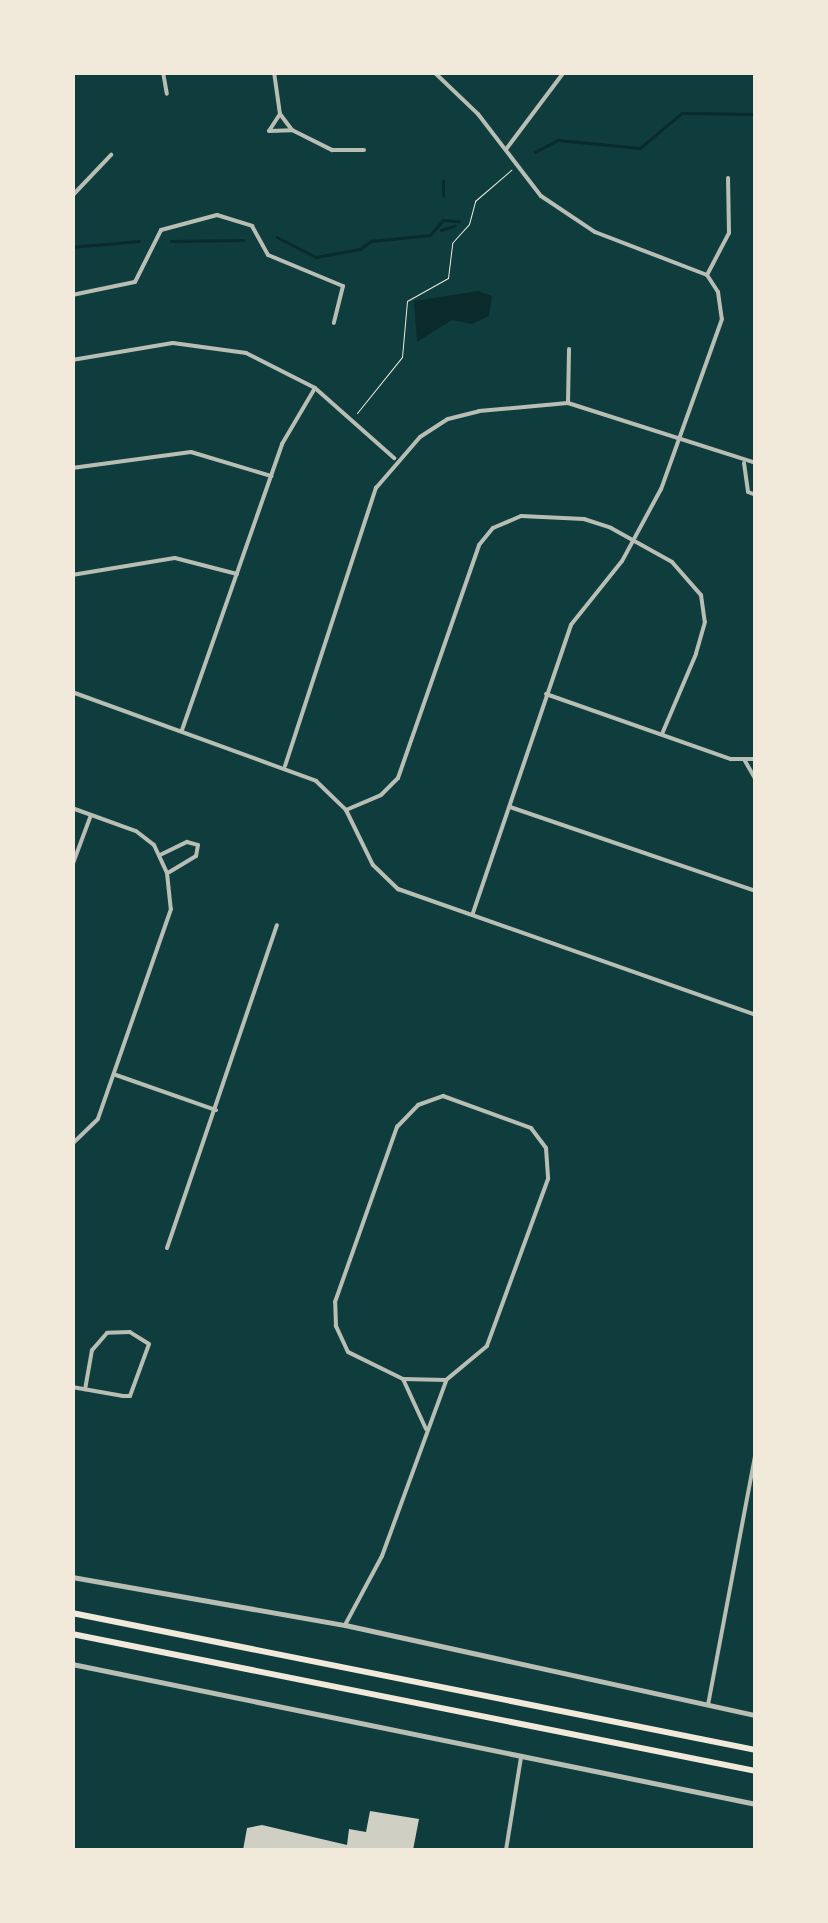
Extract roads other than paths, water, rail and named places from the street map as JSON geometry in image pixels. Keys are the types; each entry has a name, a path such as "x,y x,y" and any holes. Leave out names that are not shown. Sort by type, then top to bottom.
{"highway":[{"path":"72,1613 756,1750"},
{"path":"72,1634 756,1771"}],"street":[{"path":"163,72 167,94"},
{"path":"274,72 280,114 292,130 332,150 364,150"},
{"path":"434,72 446,80 541,196 595,232 707,276 718,292 722,318 683,436 635,538 571,625 472,915"},
{"path":"446,80 450,72"},
{"path":"505,150 564,72"},
{"path":"280,114 269,131 292,130"},
{"path":"72,196 111,155"},
{"path":"707,276 729,233 728,178"},
{"path":"72,295 135,282 161,230 217,215 252,226 268,255 343,286 334,323"},
{"path":"72,360 209,344 285,368 353,417 396,460"},
{"path":"568,403 570,349"},
{"path":"182,730 270,476 316,388"},
{"path":"285,766 376,488 396,460 448,419 568,403 683,436 744,463 754,463"},
{"path":"72,468 191,452 270,476"},
{"path":"744,463 748,492 756,495"},
{"path":"346,810 381,795 406,766 479,545 493,528 521,516 550,515 635,538 672,562 704,608 696,654 662,734"},
{"path":"72,575 175,558 236,574"},
{"path":"72,692 285,766 316,781 346,810 388,883 756,1015"},
{"path":"546,694 745,761 756,759"},
{"path":"745,761 756,780"},
{"path":"510,807 756,890"},
{"path":"72,808 136,832 160,855 168,873 171,908 98,1119 72,1144"},
{"path":"72,866 91,815"},
{"path":"160,855 187,842 198,845 196,856 168,873"},
{"path":"167,1248 277,925"},
{"path":"115,1074 216,1110"},
{"path":"345,1625 382,1556 446,1380 486,1346 541,1201 548,1162 542,1140 522,1121 452,1096 418,1105 397,1127 334,1302 336,1326 348,1352 403,1379 446,1380"},
{"path":"72,1387 130,1396 149,1344 130,1332 108,1333 92,1350 85,1389"},
{"path":"403,1379 422,1408 426,1432"},
{"path":"708,1705 756,1450"},
{"path":"72,1576 345,1625 756,1715"},
{"path":"72,1664 756,1804"},
{"path":"506,1850 521,1757"}],"water":[{"path":"478,291 492,296 489,316 472,324 452,320 417,342 414,301"}],"waterway":[{"path":"535,152 558,140 640,148 682,113 756,114"},
{"path":"443,181 443,196"},
{"path":"277,237 316,257 360,249 371,241 430,235 443,220 459,221"},
{"path":"441,230 454,226"},
{"path":"171,241 243,240"},
{"path":"72,247 139,241"}]}
